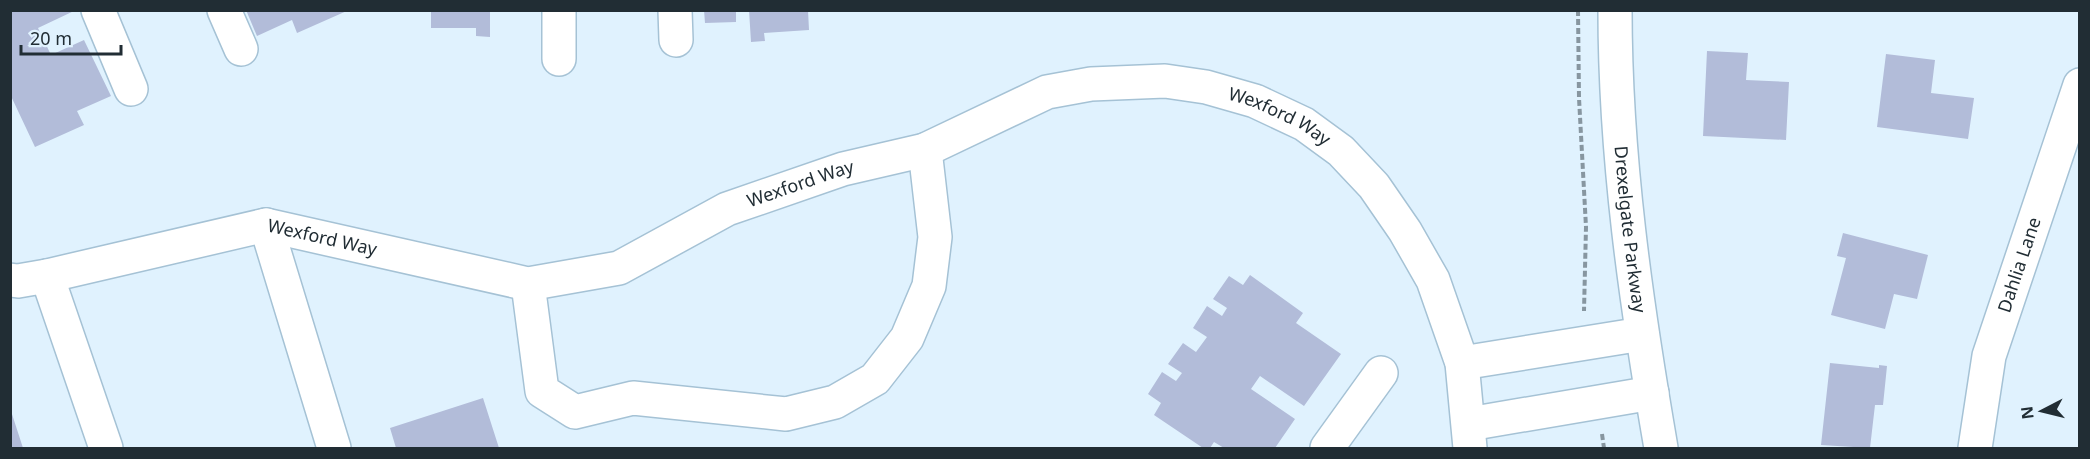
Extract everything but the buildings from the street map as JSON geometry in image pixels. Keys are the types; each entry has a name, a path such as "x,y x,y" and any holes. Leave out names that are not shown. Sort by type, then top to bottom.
{"street":[{"path":"98,10 131,89"},
{"path":"224,10 241,49"},
{"path":"559,10 560,59"},
{"name":"Drexelgate Parkway","path":"1615,10 1619,127 1625,205 1632,270 1661,448"},
{"name":"Wexford Way","path":"10,280 47,276 266,225 528,284 620,268 727,209 843,169 925,150 1047,92 1091,84 1165,81 1206,87 1256,101 1304,124 1341,151 1374,186 1405,231 1432,280 1462,363 1470,436 1652,393"},
{"name":"Dahlia Lane","path":"1975,448 1989,356 2079,85"},
{"path":"528,284 542,391 575,412 633,398 786,414 835,402 874,379 907,338 929,286 935,237 925,150"},
{"path":"266,225 334,448"},
{"path":"47,276 106,448"},
{"path":"1462,363 1642,334"},
{"path":"1327,448 1381,373"}],"path":[{"path":"1578,10 1579,98 1586,227 1584,320"}]}
